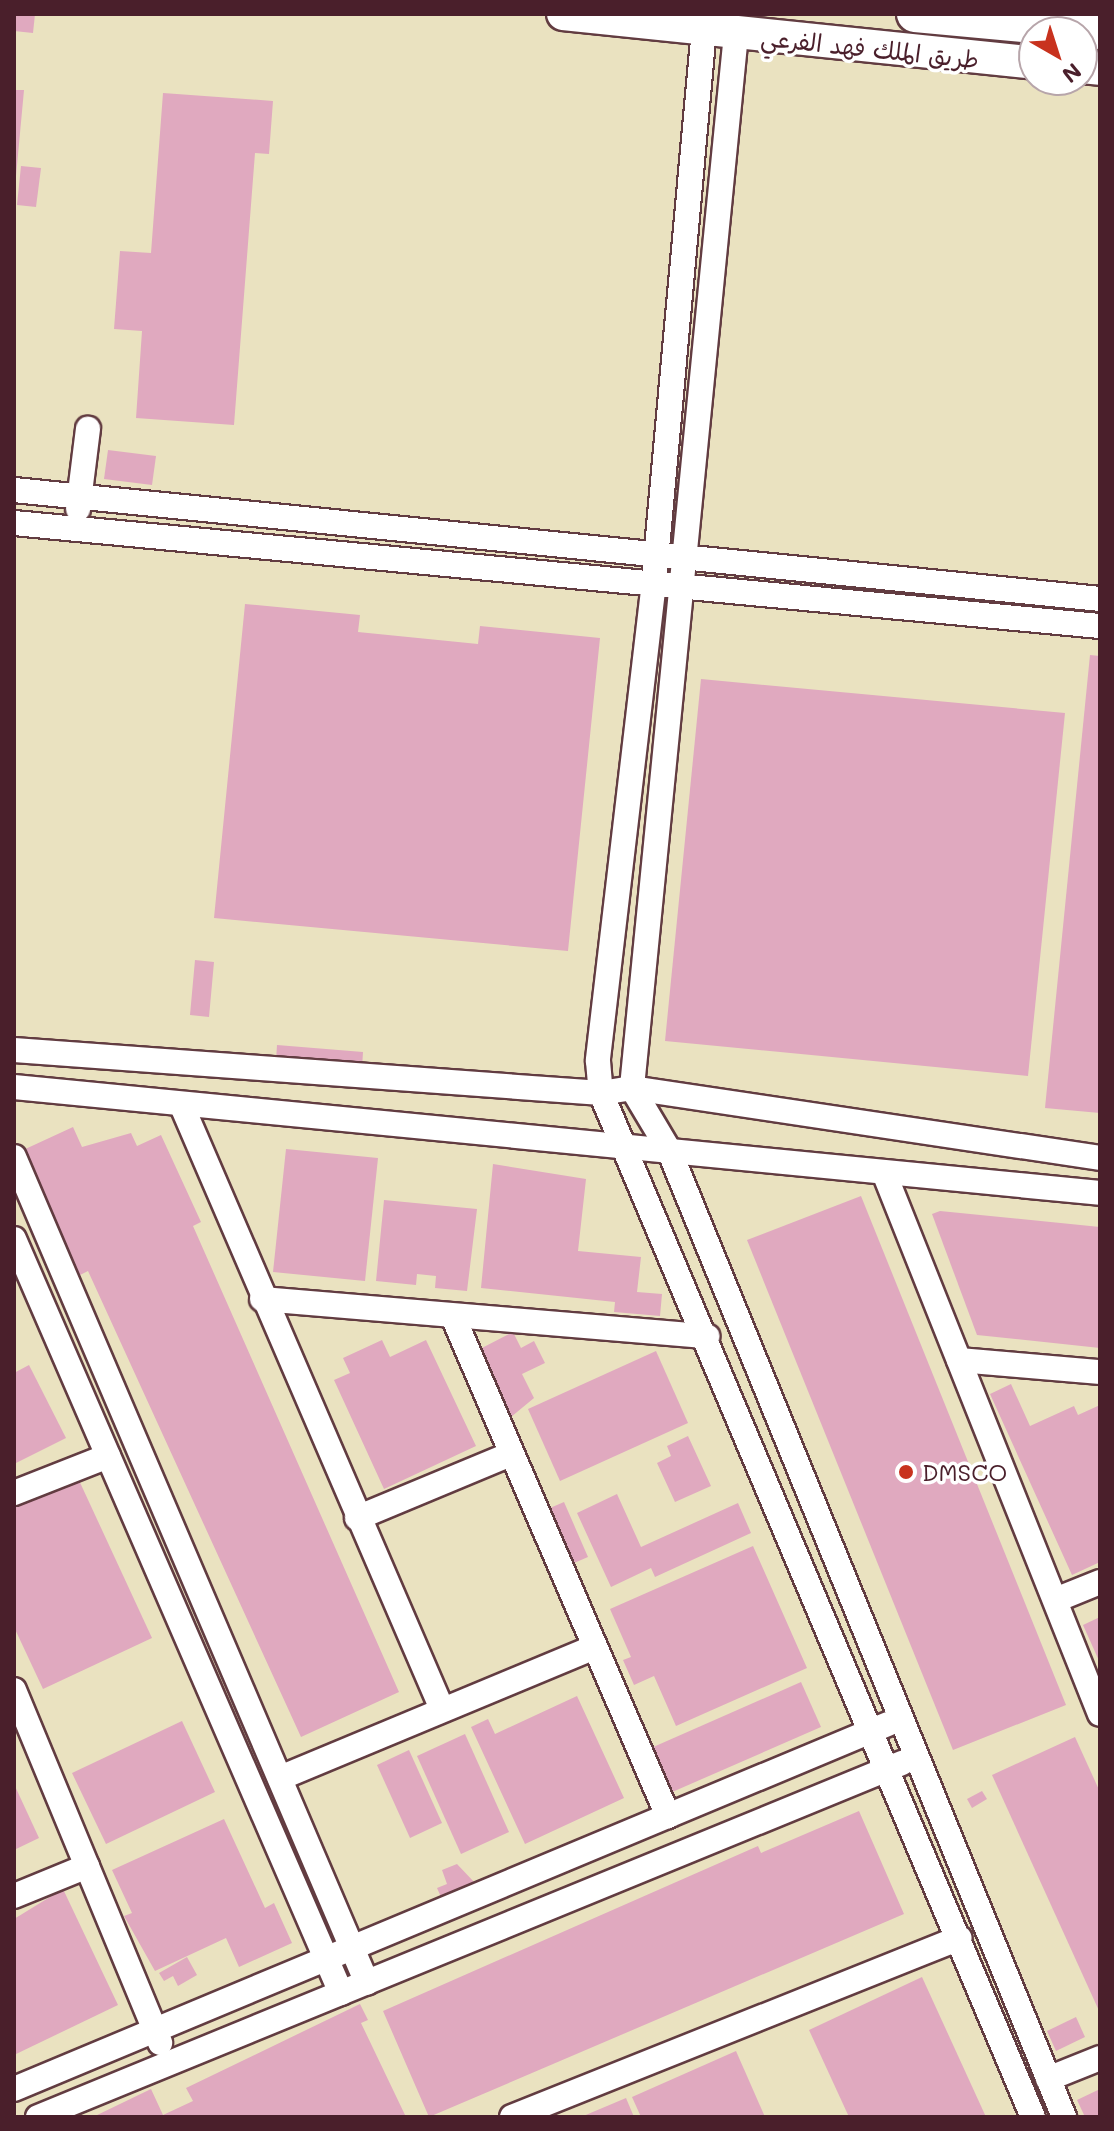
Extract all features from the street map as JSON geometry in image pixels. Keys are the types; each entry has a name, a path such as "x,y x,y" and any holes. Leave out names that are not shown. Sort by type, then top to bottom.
{"highway":[{"path":"915,14 1100,31"}],"main road":[{"name":"طريق الملك فهد الفرعي","path":"563,14 1018,61"}],"street":[{"path":"704,29 654,553 654,582 598,1061 601,1093 875,1731 1033,2117"},
{"path":"736,34 684,559 684,587 632,1088 669,1150 1064,2117"},
{"path":"72,528 83,497 88,429"},
{"path":"14,490 1100,599"},
{"path":"14,523 1100,626"},
{"path":"14,1050 601,1093 632,1088 1100,1158"},
{"path":"14,1087 626,1152 669,1150 885,1175 1100,1193"},
{"path":"182,1106 262,1299 442,1709"},
{"path":"14,1157 367,1983"},
{"path":"885,1175 1058,1599 1100,1714"},
{"path":"14,1239 21,1269 108,1456 341,1993"},
{"path":"262,1299 455,1321 707,1336"},
{"path":"455,1321 593,1648 668,1816"},
{"path":"959,1360 1100,1372"},
{"path":"357,1518 511,1454"},
{"path":"14,1493 108,1456"},
{"path":"1058,1599 1100,1582"},
{"path":"280,1778 593,1648"},
{"path":"14,1690 169,2064"},
{"path":"14,2089 875,1731 901,1717"},
{"path":"38,2117 917,1758"},
{"path":"14,1896 87,1866"},
{"path":"512,2117 960,1938"},
{"path":"1048,2079 1100,2058"}],"building":[{"path":"14,14 35,14 33,33 14,31"},
{"path":"14,90 24,90 16,176 14,176"},
{"path":"163,93 273,101 269,154 255,153 234,425 136,418 142,331 114,329 120,251 151,253"},
{"path":"21,166 41,168 36,207 17,205"},
{"path":"108,450 156,456 152,485 104,479"},
{"path":"245,604 360,615 358,632 478,644 480,626 600,638 568,951 214,918"},
{"path":"1090,655 1100,656 1100,1113 1045,1108"},
{"path":"701,679 1065,713 1028,1076 665,1041"},
{"path":"195,960 214,962 209,1017 190,1015"},
{"path":"277,1045 363,1052 362,1068 276,1061"},
{"path":"73,1127 82,1147 131,1133 137,1146 161,1135 201,1222 193,1226 399,1692 301,1737 88,1271 78,1276 21,1151"},
{"path":"286,1149 378,1158 365,1281 273,1272"},
{"path":"493,1164 586,1179 578,1251 641,1257 637,1292 662,1294 660,1316 614,1312 615,1302 481,1288"},
{"name":"DMSCO","path":"861,1196 1066,1705 953,1750 747,1240"},
{"path":"384,1200 477,1209 467,1291 435,1288 436,1276 417,1274 416,1285 376,1281"},
{"path":"940,1211 1100,1227 1100,1348 977,1335 932,1214"},
{"path":"513,1332 521,1348 534,1341 545,1363 522,1374 534,1398 511,1417 478,1350"},
{"path":"382,1340 390,1357 426,1340 476,1446 384,1489 334,1380 350,1373 343,1358"},
{"path":"656,1351 688,1423 560,1481 528,1409"},
{"path":"29,1365 66,1438 14,1464 14,1373"},
{"path":"1011,1384 1030,1426 1074,1406 1078,1415 1100,1405 1100,1562 1072,1575 990,1394"},
{"path":"688,1436 711,1486 675,1502 657,1463 671,1456 667,1446"},
{"path":"77,1476 152,1638 43,1689 14,1627 14,1505"},
{"path":"617,1494 641,1547 738,1503 751,1533 655,1577 651,1568 611,1587 577,1513"},
{"path":"564,1502 588,1557 574,1563 550,1508"},
{"path":"753,1546 807,1668 676,1726 654,1676 634,1685 623,1660 631,1657 610,1609"},
{"path":"1100,1617 1100,1663 1083,1625"},
{"path":"801,1682 821,1727 670,1793 651,1748"},
{"path":"577,1696 624,1798 525,1844 471,1727 488,1719 495,1734"},
{"path":"182,1721 215,1792 106,1844 72,1773"},
{"path":"465,1734 509,1832 461,1854 417,1756"},
{"path":"1075,1737 1100,1792 1100,2013 992,1775"},
{"path":"409,1750 442,1823 410,1838 377,1765"},
{"path":"14,1784 39,1838 14,1850"},
{"path":"982,1791 987,1799 972,1808 967,1799"},
{"path":"859,1811 904,1914 429,2117 383,2011 758,1846 761,1853"},
{"path":"224,1819 265,1908 274,1903 292,1943 239,1967 226,1938 155,1971 124,1916 132,1913 112,1870"},
{"path":"457,1864 475,1883 441,1897 437,1888 447,1884 442,1870"},
{"path":"63,1889 118,2005 14,2055 14,1919"},
{"path":"187,1957 197,1975 178,1986 173,1976 164,1981 159,1973"},
{"path":"922,1977 986,2117 849,2117 809,2030"},
{"path":"360,2004 368,2020 361,2023 406,2117 93,2117 151,2089 163,2115 193,2101 186,2088"},
{"path":"1076,2017 1085,2037 1056,2051 1047,2031"},
{"path":"736,2051 765,2117 641,2117 632,2097"},
{"path":"1100,2089 1100,2117 1085,2117 1077,2100"},
{"path":"626,2098 634,2117 581,2117"}],"place":[{"name":"DMSCO","path":"906,1472"}]}
